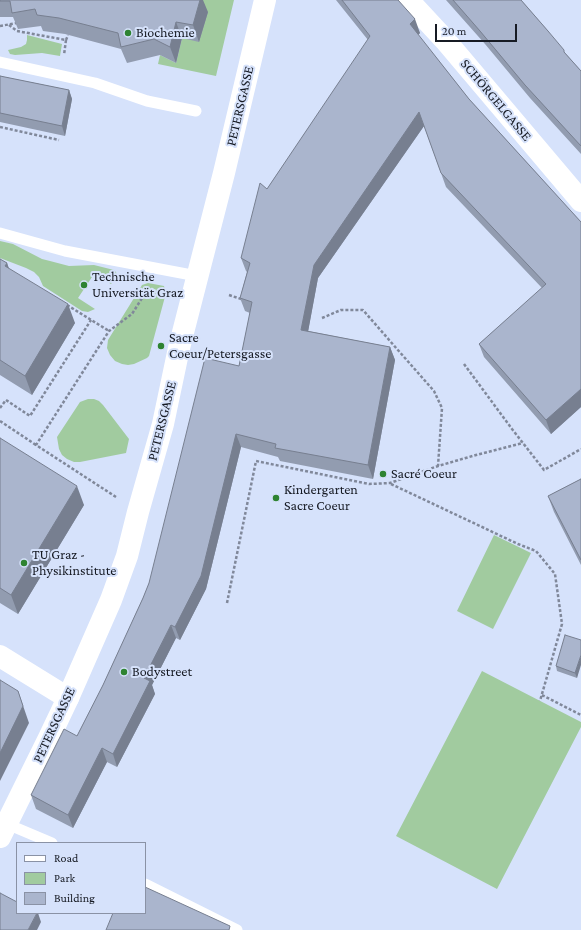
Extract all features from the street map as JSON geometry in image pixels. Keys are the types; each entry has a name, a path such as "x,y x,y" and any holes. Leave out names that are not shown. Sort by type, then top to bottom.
{"main road":[{"name":"PETERSGASSE","path":"3,830 68,698 111,600 127,556 162,424 265,0"},
{"name":"SCHÖRGELGASSE","path":"408,0 445,40 581,201"},
{"path":"0,656 68,698"}],"lane":[{"path":"0,62 96,83 147,101 196,111"},
{"path":"0,232 65,251 197,276"},
{"name":"PETERSGASSE","path":"3,830 48,842"},
{"path":"146,884 237,930"}],"path":[{"path":"0,26 17,23"},
{"path":"9,24 17,31 66,40"},
{"path":"59,75 68,35"},
{"path":"0,128 59,140"},
{"path":"36,445 109,331 132,314 160,269"},
{"path":"229,295 248,301"},
{"path":"65,304 109,331"},
{"path":"322,318 341,310 363,310 434,391 442,408 438,466"},
{"path":"0,408 6,400 30,416 91,320"},
{"path":"464,364 544,470 581,449"},
{"path":"0,421 138,512"},
{"path":"226,603 256,461 368,484 390,483 438,466 523,443"},
{"path":"390,483 518,544 536,551 555,574 562,624 540,701"},
{"path":"542,695 581,714"}],"green space":[{"path":"189,0 234,0 216,76 158,64 160,55 176,63 182,38 199,41"},
{"path":"27,35 62,44 60,56 42,53 10,54 8,50 21,47 26,44"},
{"path":"0,241 13,244 42,259 69,266 94,265 114,270 117,276 111,284 94,274 78,298 95,309 88,312 82,311 43,286 39,277 34,272 0,258"},
{"path":"148,283 164,286 166,293 149,356 134,364 122,364 115,361 110,355 107,348 108,340 142,285"},
{"path":"88,399 99,401 129,439 126,453 80,462 74,462 62,455 59,449 57,437 80,402"},
{"path":"494,535 531,553 493,629 457,611"},
{"path":"482,671 581,722 581,727 497,889 396,836"}],"building":[{"name":"Biochemie","path":"0,0 200,0 193,25 176,22 170,47 154,39 121,47 118,33 59,18 37,15 35,9 12,13 10,1"},
{"path":"342,0 398,0 415,19 410,24 469,99 581,222 581,389 546,420 479,344 546,284 441,173 419,112 314,265 301,330 390,347 368,465 275,448 276,444 236,434 201,576 175,627 171,625 144,678 150,681 113,754 102,748 68,815 31,795 64,729 77,736 103,685 149,583 205,358 239,366 252,302 240,298 250,263 241,258 260,183 267,189 370,36"},
{"path":"453,0 521,0 581,71 581,146 525,85"},
{"path":"0,76 69,90 62,126 0,113"},
{"path":"0,259 7,263 5,266 68,304 25,376 0,360"},
{"name":"TU Graz - Physikinstitute","path":"0,438 77,486 11,595 0,588"},
{"path":"581,479 581,560 548,496"},
{"path":"565,635 581,640 581,655 575,673 556,666"},
{"path":"0,680 18,691 23,706 0,753"},
{"path":"146,887 230,926 229,930 106,930 113,914 146,914"},
{"path":"0,893 16,901 16,914 36,914 28,930 0,930"}],"place":[{"name":"Biochemie","path":"128,33"},
{"name":"Technische Universität Graz","path":"84,285"},
{"name":"Sacre Coeur/Petersgasse","path":"161,346"},
{"name":"Sacré Coeur","path":"383,474"},
{"name":"Kindergarten Sacre Coeur","path":"276,498"},
{"name":"TU Graz - Physikinstitute","path":"24,563"},
{"name":"Bodystreet","path":"124,672"}]}
